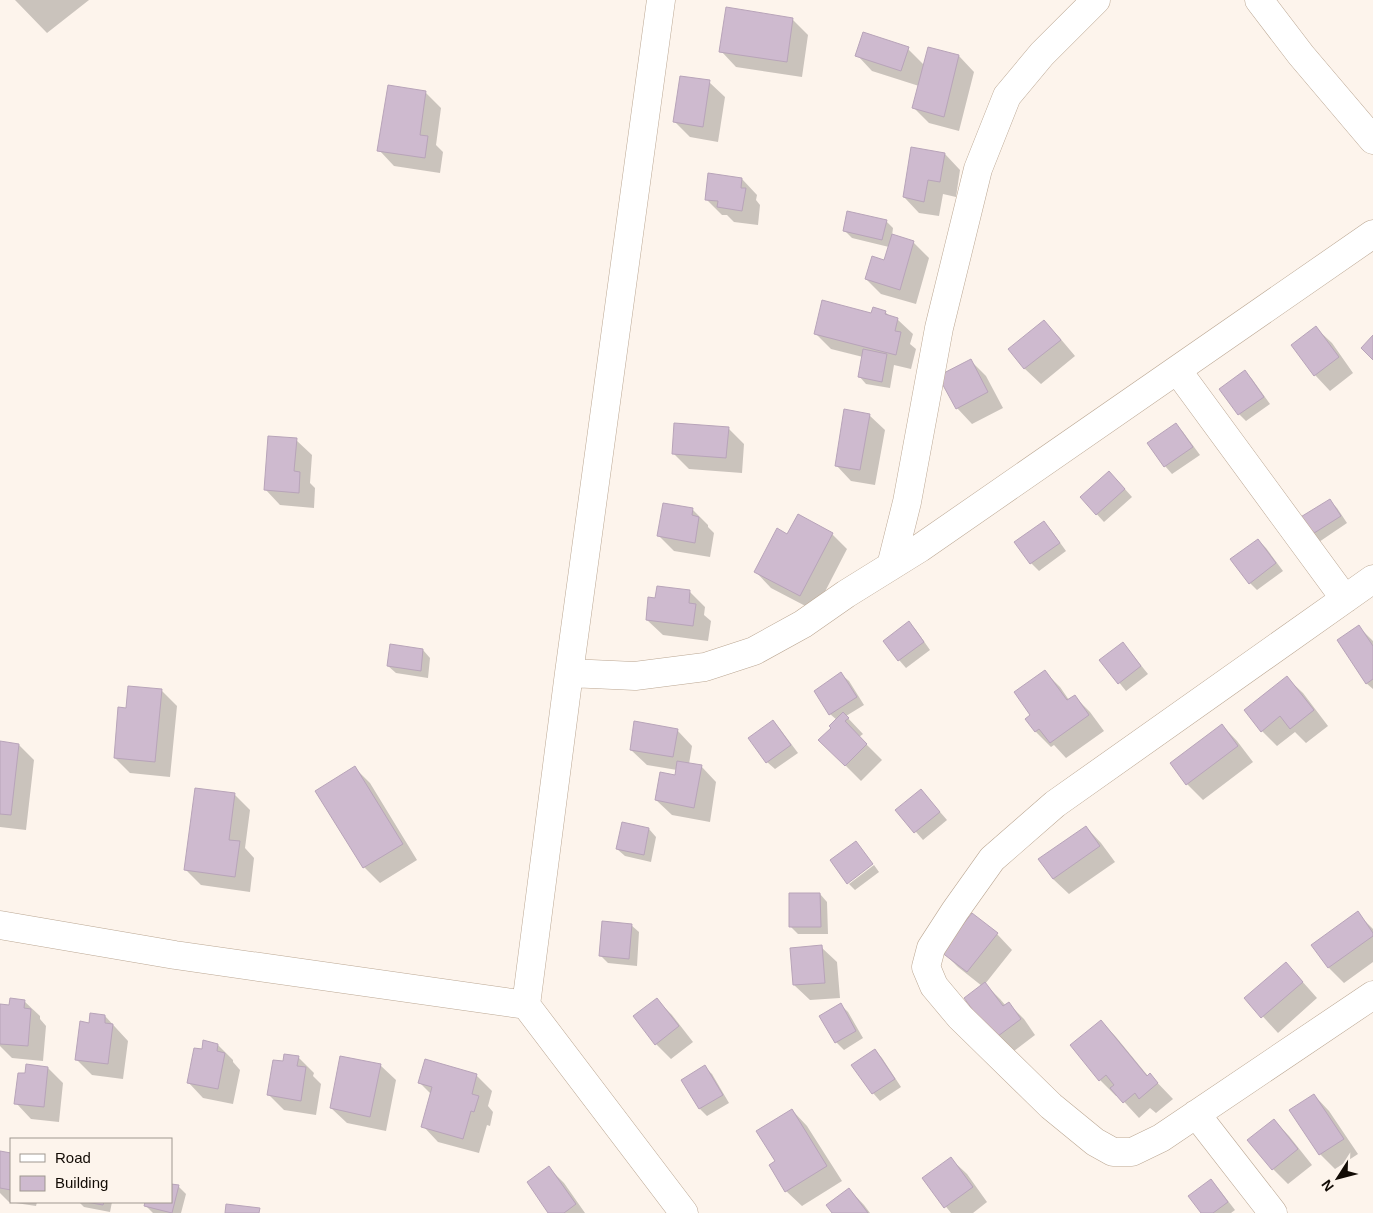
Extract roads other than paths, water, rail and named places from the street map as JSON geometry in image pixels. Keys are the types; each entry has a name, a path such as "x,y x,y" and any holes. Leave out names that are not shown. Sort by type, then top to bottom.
{"street":[{"path":"661,0 569,673 526,1005 684,1213"},
{"path":"891,566 907,502 939,328 978,169 1007,96 1042,54 1096,0"},
{"path":"1259,0 1301,55 1373,140"},
{"path":"569,673 635,676 705,667 754,651 803,624 846,594 920,548 1373,234"},
{"path":"1177,370 1345,599"},
{"path":"1371,584 1345,599 1055,804 1027,828 992,859 955,910 931,948 926,966 934,986 960,1018 1051,1106 1095,1142 1113,1152 1132,1152 1161,1138 1373,995"},
{"path":"0,925 176,955 526,1005"},
{"path":"1196,1114 1273,1213"}]}
